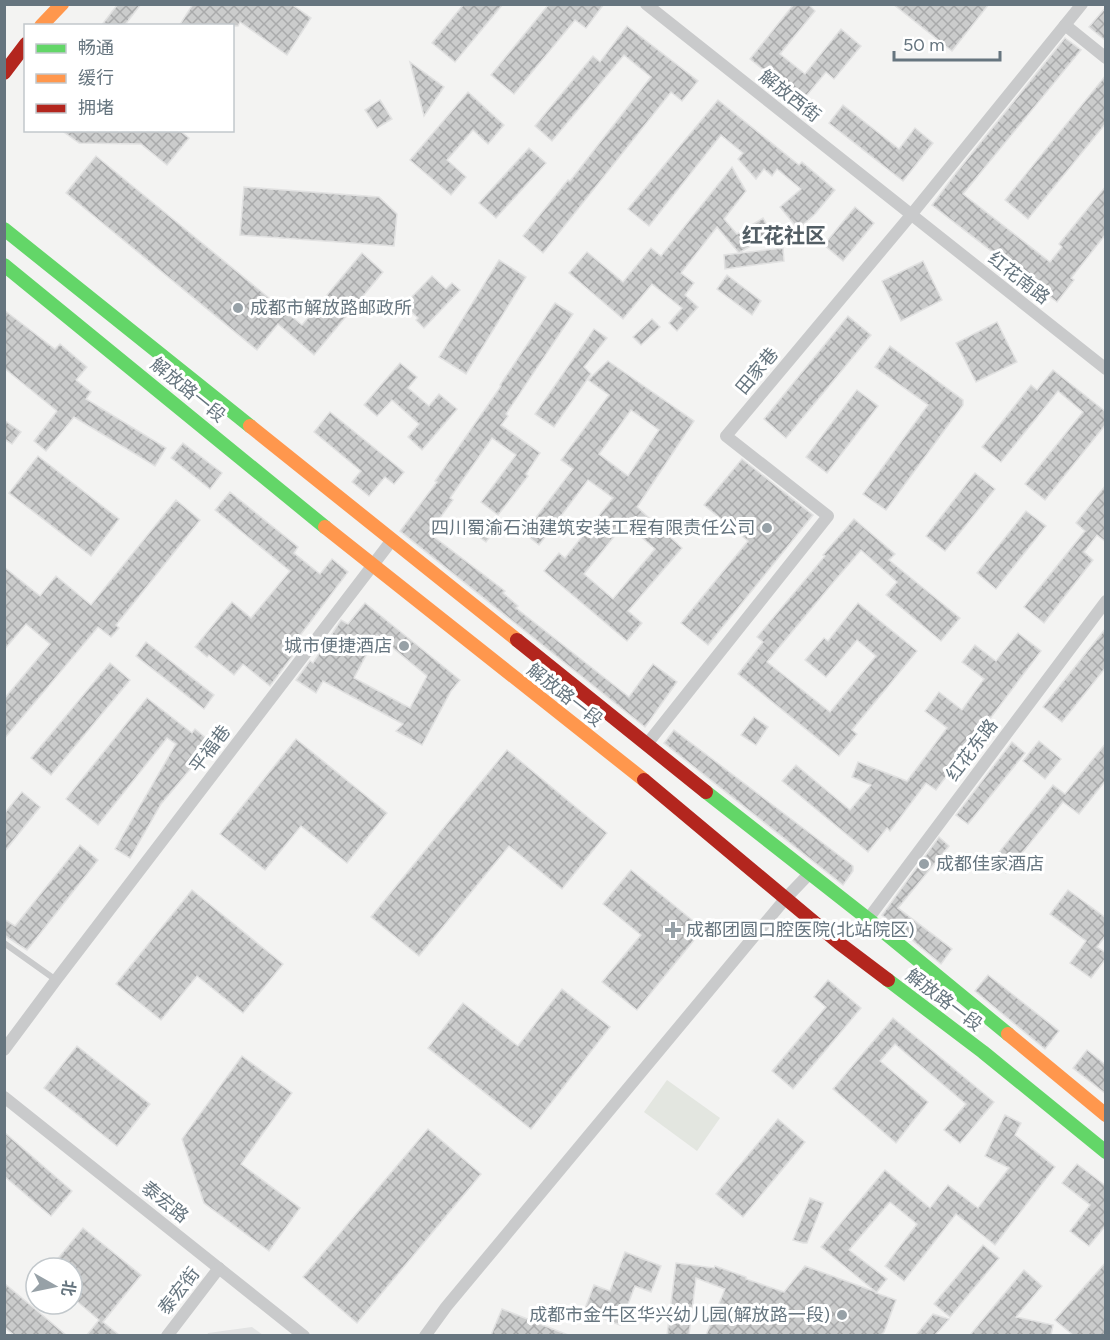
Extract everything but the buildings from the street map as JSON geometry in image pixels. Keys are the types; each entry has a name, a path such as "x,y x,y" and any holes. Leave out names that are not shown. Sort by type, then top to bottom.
{"main road":[{"path":"43,24 62,4"},
{"path":"4,73 24,47"},
{"name":"解放路一段","path":"4,229 868,920 1106,1115"},
{"name":"解放路一段","path":"4,265 373,566 642,778 839,943 982,1052 1106,1152"}],"street":[{"name":"解放西街","path":"646,4 911,215"},
{"name":"田家巷","path":"647,744 828,516 726,436 911,215 1082,4"},
{"path":"1065,25 1106,58"},
{"name":"红花南路","path":"911,215 1106,369"},
{"name":"平福巷","path":"4,1050 392,540"},
{"name":"红花东路","path":"868,920 1106,601"},
{"path":"425,1335 786,898 809,874"},
{"name":"泰宏路","path":"4,1097 304,1335"},
{"name":"泰宏街","path":"167,1335 219,1268"}],"lane":[{"path":"4,943 56,980"}],"shaded area":[{"path":"667,1080 720,1118 697,1151 644,1112"},
{"path":"252,1327 263,1335 207,1335 208,1333"}],"traffic: fast":[{"path":"4,229 250,426"},
{"path":"4,265 325,527"},
{"path":"706,792 868,919 1008,1034"},
{"path":"888,980 983,1052 1106,1152"}],"traffic: slow":[{"path":"43,24 62,4"},
{"path":"250,426 517,640"},
{"path":"325,527 644,780"},
{"path":"1008,1034 1106,1115"}],"traffic: jam":[{"path":"4,73 24,47"},
{"path":"517,640 706,792"},
{"path":"644,780 839,943 888,980"}],"place":[{"name":"成都市解放路邮政所","path":"238,308"},
{"name":"四川蜀渝石油建筑安装工程有限责任公司","path":"767,528"},
{"name":"城市便捷酒店","path":"404,646"},
{"name":"成都佳家酒店","path":"924,864"},
{"name":"成都团圆口腔医院(北站院区)","path":"673,930"},
{"name":"成都市金牛区华兴幼儿园(解放路一段)","path":"842,1315"}],"district":[{"name":"红花社区","path":"784,235"}]}
